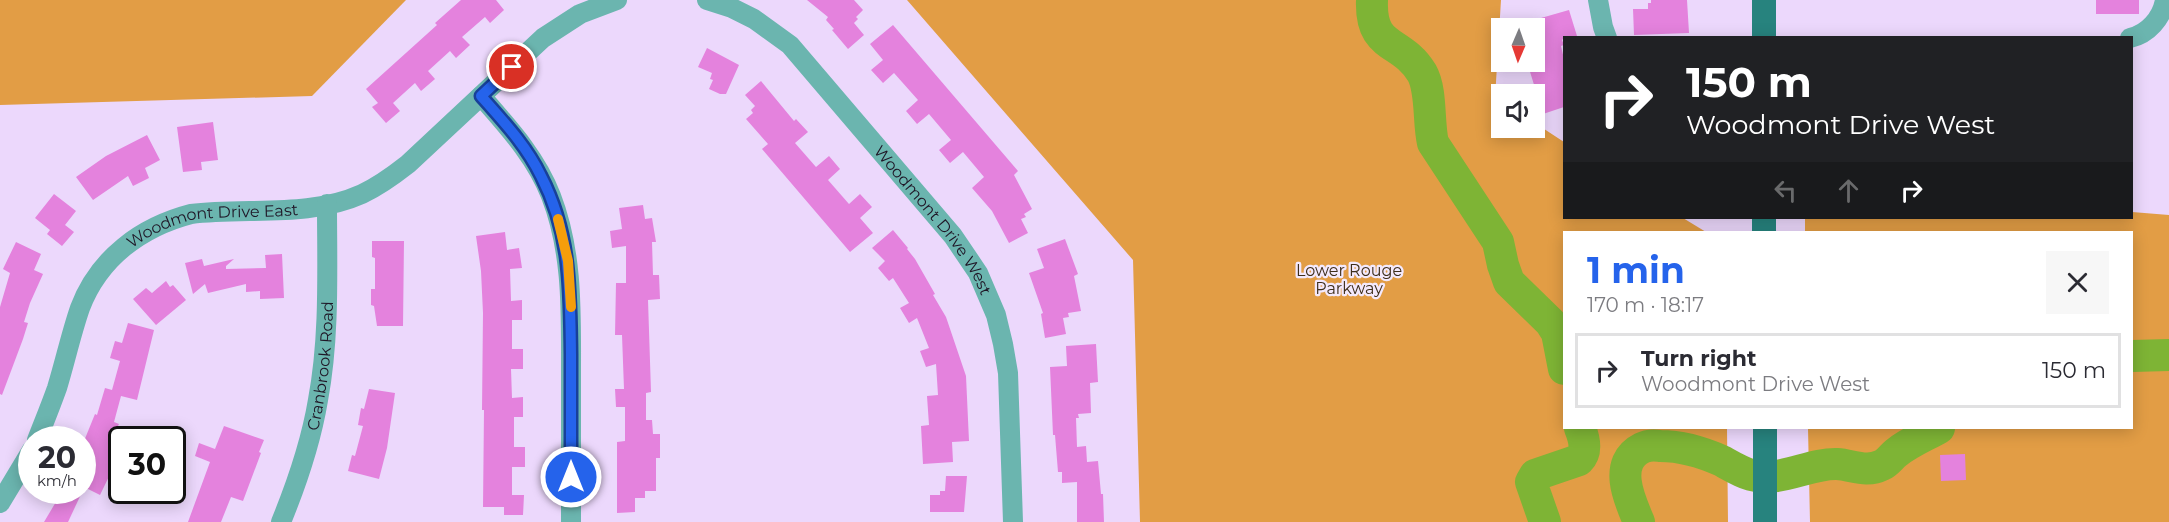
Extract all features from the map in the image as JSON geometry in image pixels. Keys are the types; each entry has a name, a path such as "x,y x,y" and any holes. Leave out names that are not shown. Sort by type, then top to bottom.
{"main road":[{"path":"1764,0 1764,36"},
{"path":"1765,429 1765,513"}],"street":[{"path":"571,522 570,295 564,238 550,195 535,164 516,136 481,96 543,38 564,23 597,6 618,0"},
{"name":"Woodmont Drive West","path":"707,0 732,8 754,19 790,45 953,236 978,273 996,315 1008,373 1013,522"},
{"path":"1598,0 1605,36"},
{"path":"2133,37 2146,31 2157,21 2164,8 2165,0"},
{"name":"Woodmont Drive East","path":"42,426 57,388 87,292 110,260 130,241 149,229 191,214 295,209 327,204 362,194 390,178 481,96"},
{"name":"Cranbrook Road","path":"281,522 306,451 318,399 326,324 327,204"},
{"path":"0,503 18,473"}],"green space":[{"path":"0,0 406,0 312,96 0,105"},
{"name":"Lower Rouge Parkway","path":"907,0 1501,0 1500,18 1491,18 1491,72 1497,72 1496,84 1491,84 1491,138 1545,138 1545,130 1563,141 1563,219 1685,219 1704,231 1563,231 1563,429 1727,429 1728,522 1140,522 1133,260"},
{"path":"2133,212 2169,215 2169,522 1810,522 1808,429 2133,429 2133,231 1805,231 1805,219 2133,219"}],"building":[{"path":"461,0 496,0 504,10 490,23 485,17 462,37 470,45 456,58 450,51 428,71 435,79 421,91 415,83 393,103 400,111 386,123 372,107 378,103 366,89 437,25 435,23"},
{"path":"807,0 854,0 863,10 854,23 864,35 848,49 832,30 834,29 826,20 828,17"},
{"path":"1651,0 1687,0 1689,33 1634,35 1633,9 1648,9 1648,3 1651,3"},
{"path":"2096,0 2139,0 2139,14 2096,14"},
{"path":"1569,10 1577,36 1563,36 1562,40 1563,107 1545,113 1545,84 1534,84 1530,72 1545,72 1545,18 1541,18"},
{"path":"893,25 1018,171 1014,175 1032,209 1024,214 1026,217 1021,219 1028,233 1009,243 992,211 972,188 984,177 963,152 950,163 939,150 951,140 929,114 917,124 906,111 918,100 894,73 883,83 871,70 883,60 870,44"},
{"path":"707,48 739,65 726,94 709,89 713,80 710,79 712,73 698,67"},
{"path":"761,81 794,121 796,119 808,132 795,143 816,167 829,156 840,169 828,180 849,204 860,194 872,207 860,218 873,233 850,252 762,149 768,144 746,119 753,113 751,110 755,106 745,95"},
{"path":"213,122 218,160 201,162 202,170 183,172 177,127"},
{"path":"147,135 160,160 145,168 149,178 133,186 128,176 93,200 76,177 106,156"},
{"path":"54,194 76,211 65,225 74,232 62,246 47,234 50,230 35,218"},
{"path":"643,205 645,219 652,218 656,242 652,242 653,275 659,275 660,299 648,300 651,392 646,393 646,420 652,420 653,434 660,434 660,458 656,458 656,491 645,491 645,498 635,498 635,512 617,513 617,442 625,441 625,407 616,407 615,389 624,389 622,335 615,335 616,283 626,283 626,246 612,248 610,231 622,229 619,208"},
{"path":"893,230 908,248 935,294 933,295 946,317 966,376 969,441 952,442 953,462 923,464 921,426 929,425 927,396 938,395 936,364 926,367 920,351 929,348 917,318 909,323 900,308 909,303 893,278 889,281 878,268 885,261 872,248"},
{"path":"505,232 507,250 519,248 522,268 510,269 511,301 522,300 522,320 512,320 512,349 523,349 523,369 511,369 512,398 523,397 523,417 514,417 514,447 525,447 525,467 512,467 512,495 524,495 523,515 504,515 504,507 483,507 483,313 481,271 476,236"},
{"path":"1065,239 1078,274 1074,276 1081,311 1068,313 1069,317 1063,318 1066,334 1045,338 1041,314 1043,313 1029,273 1044,268 1037,249"},
{"path":"372,241 404,241 403,326 377,326 374,306 371,305 371,289 375,289 375,258 372,257"},
{"path":"16,242 41,254 34,270 43,274 30,303 24,322 28,323 2,395 0,394 0,307 10,273 3,269"},
{"path":"282,254 284,298 260,299 260,291 246,292 246,284 208,293 205,284 193,294 185,263 202,259 204,266 234,259 226,266 226,269 266,268 265,255"},
{"path":"166,281 170,287 173,285 186,300 156,325 133,299 146,288 152,293"},
{"path":"128,323 154,330 137,400 121,396 114,422 119,424 108,426 108,479 100,495 96,493 96,426 90,426 95,414 97,415 105,388 112,390 120,361 110,358 115,341 122,343"},
{"path":"1096,344 1098,382 1090,383 1091,413 1078,414 1079,418 1076,418 1077,447 1086,446 1087,462 1098,461 1104,522 1077,522 1077,482 1062,483 1062,472 1058,472 1055,435 1053,435 1050,367 1067,366 1066,346"},
{"path":"369,389 395,393 387,448 379,479 348,471 352,455 355,456 363,426 358,425 361,408 364,409"},
{"path":"224,426 264,440 243,501 231,497 221,522 188,522 210,462 195,456 199,443 215,449"},
{"path":"1965,454 1966,480 1941,481 1940,455"},
{"path":"946,476 967,476 964,512 930,512 930,495 940,495 940,491 945,491"},
{"path":"55,504 76,504 68,522 44,522"}],"waterway":[{"path":"1372,0 1373,16 1381,36 1414,62 1425,80 1433,143 1498,242 1509,282 1550,322 1557,333 1563,364"},
{"path":"2133,356 2169,355"},
{"path":"1545,522 1531,482 1535,475 1579,460 1584,453 1584,440 1580,429"},
{"path":"1639,522 1631,504 1625,472 1633,455 1646,446 1668,446 1691,450 1751,475 1772,477 1816,466 1837,464 1865,468 1876,467 1886,463 1906,446 1937,429"}],"slow traffic":[{"path":"558,219 568,261 571,307"}],"route":[{"path":"512,67 481,96 516,136 541,174 564,238 570,295 571,477"}]}
